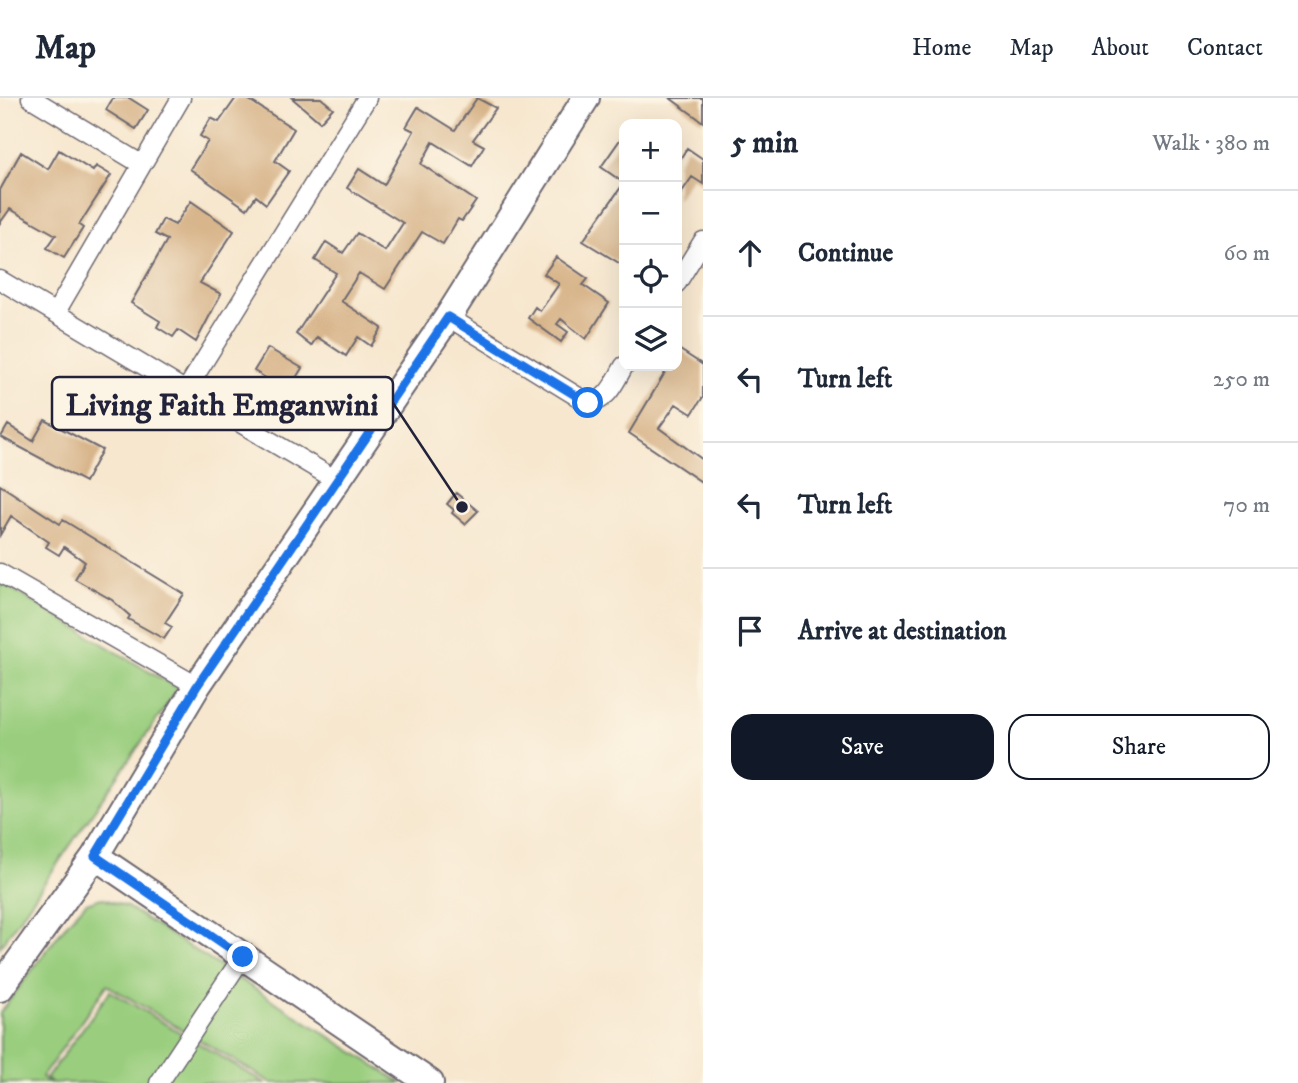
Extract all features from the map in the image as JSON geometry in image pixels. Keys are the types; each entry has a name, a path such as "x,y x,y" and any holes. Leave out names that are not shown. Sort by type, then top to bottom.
{"street":[{"path":"31,98 141,164"},
{"path":"55,312 181,98"},
{"path":"185,392 367,98"},
{"path":"0,988 95,856 197,686 448,317 586,98"},
{"path":"682,275 703,241"},
{"path":"0,280 337,480"},
{"path":"448,317 588,403 594,403 607,394 621,371"},
{"path":"0,573 197,686"},
{"path":"95,856 430,1083"},
{"path":"159,1083 243,957"}],"green space":[{"path":"0,582 178,689 0,947"},
{"path":"101,898 127,907 402,1083 272,1083 107,985 42,1077 49,1083 0,1083 0,1013 69,921 86,903"},
{"path":"110,991 265,1083 53,1083 46,1079"}],"building":[{"path":"113,98 129,98 148,110 136,129 106,110"},
{"path":"236,98 246,98 294,129 275,161 289,171 266,204 256,196 247,209 190,169 208,141 200,136 211,118 219,122"},
{"path":"292,98 321,98 333,108 320,122"},
{"path":"477,98 496,108 473,140 484,146 472,166 433,142 421,164 476,201 462,221 458,219 443,244 422,232 385,289 359,273 341,301 382,328 371,346 358,337 346,356 317,337 311,346 296,334 336,273 315,260 326,242 343,253 357,233 385,251 403,223 347,188 359,169 384,185 414,131 406,127 418,107 455,130"},
{"path":"670,98 703,98 703,122"},
{"path":"619,141 619,180 601,167"},
{"path":"687,148 703,159 703,184 692,177 682,192 682,182 682,156"},
{"path":"59,150 93,171 96,166 111,175 79,225 83,228 64,258 47,248 56,235 10,209 0,223 0,190 21,152 48,169"},
{"path":"619,190 619,263 583,241"},
{"path":"191,201 234,231 200,283 221,294 196,342 178,330 173,337 157,327 160,321 131,303 167,240 155,234 163,219 175,225"},
{"path":"556,257 588,279 583,285 609,303 586,339 561,319 557,324 568,332 561,342 528,318 535,307 540,311 559,284 544,274"},
{"path":"268,348 302,368 288,391 254,371"},
{"path":"682,351 703,365 703,397 692,414 676,404 659,428 703,460 703,483 629,433 666,371 682,371"},
{"path":"45,420 102,450 85,482 1,437 8,425 33,441"},
{"path":"0,485 60,524 63,520 184,594 165,623 172,627 164,639 128,619 130,616 112,600 75,579 85,562 64,547 59,555 46,547 49,542 11,516 0,535"},
{"path":"456,493 478,511 465,524 452,513 454,510 447,504"}],"place":[{"name":"Living Faith Emganwini","path":"462,507"}],"route":[{"path":"243,957 95,856 197,686 448,317 588,403"}]}
